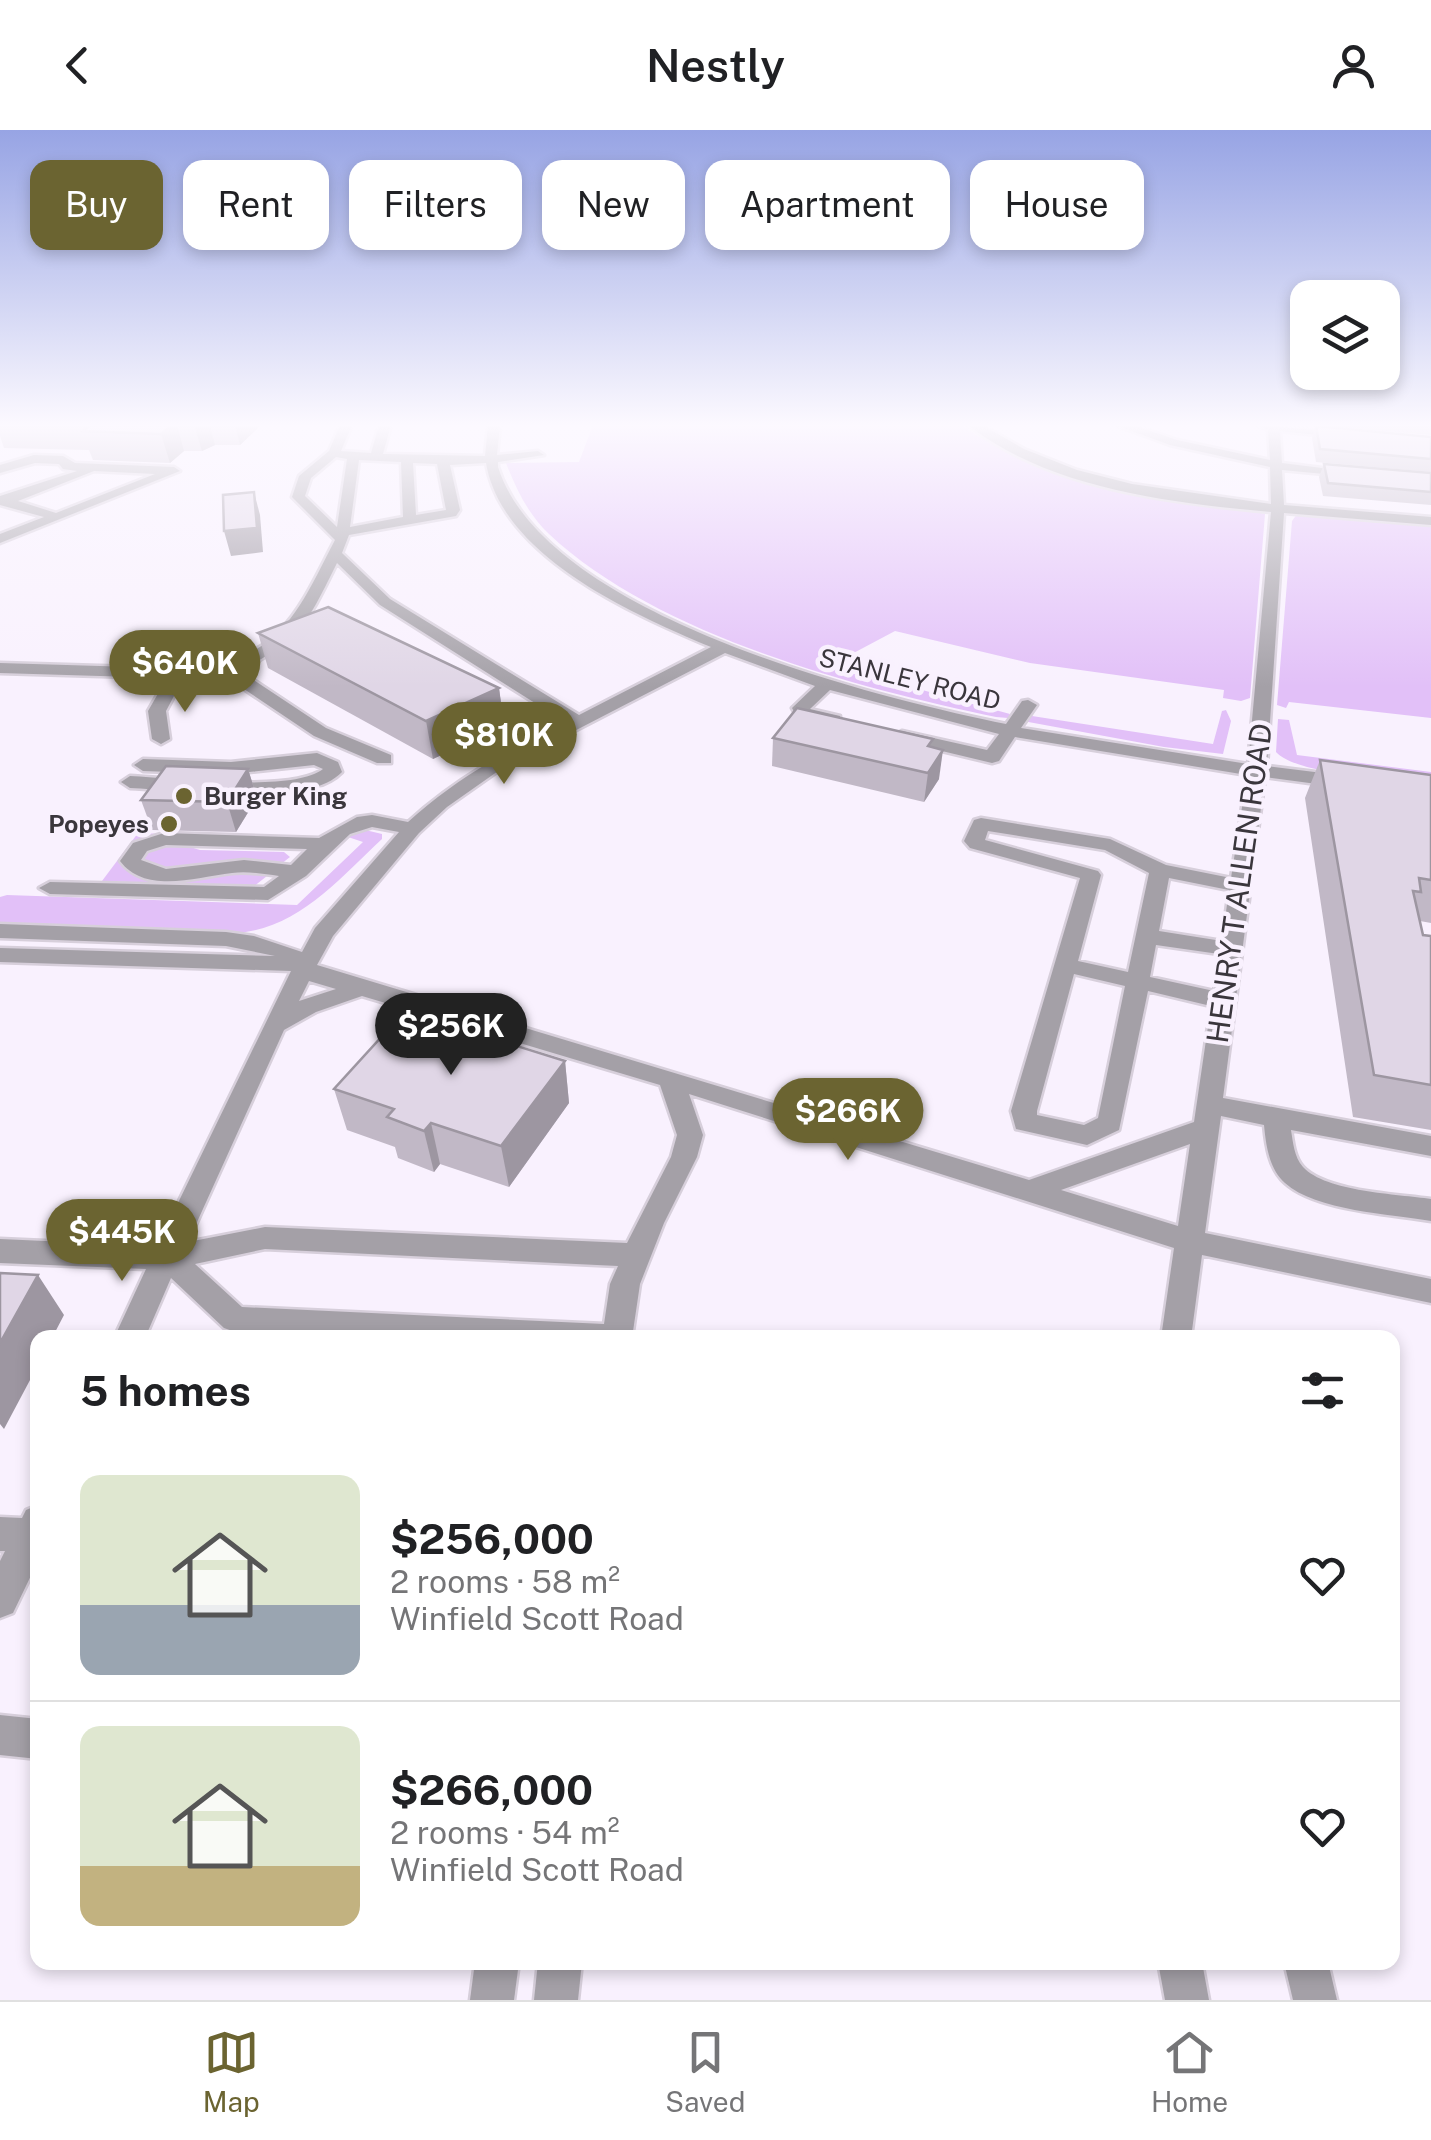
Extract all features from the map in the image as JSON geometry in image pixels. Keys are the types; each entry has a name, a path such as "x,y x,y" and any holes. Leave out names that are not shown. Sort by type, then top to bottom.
{"street":[{"path":"43,512 57,516"},
{"path":"0,539 67,512"},
{"path":"315,512 385,602 578,722"},
{"path":"0,668 177,675 225,669 265,652 298,625 341,541 345,512"},
{"path":"410,512 410,521"},
{"path":"341,541 444,512"},
{"name":"STANLEY ROAD","path":"515,512 546,548 587,579 656,618 826,685 1010,730 1361,784"},
{"name":"HENRY T ALLEN ROAD","path":"1177,1330 1257,770 1278,512"},
{"path":"1336,512 1431,521"},
{"path":"133,1330 274,1025 323,933 412,829 466,782 724,647"},
{"path":"225,669 320,732 384,759"},
{"path":"162,739 157,711 177,675"},
{"path":"826,685 801,708 804,713 862,727"},
{"path":"881,731 992,758 1028,704"},
{"path":"130,782 284,788 314,785 333,772 331,766 317,759 231,768 143,764"},
{"path":"50,888 268,894 299,872 338,832 357,823 371,821 412,829"},
{"path":"1160,870 1110,1123 1087,1136 1025,1122 1024,1111 1091,874 977,844 974,841 981,824 1110,845 1160,870 1240,886"},
{"path":"299,872 245,866 169,874 141,871 130,861 140,847 164,838 326,844"},
{"path":"0,931 209,936 274,948 308,964 313,974 1189,1240 1431,1292"},
{"path":"1146,936 1231,949"},
{"path":"7,957 308,964"},
{"path":"1066,965 1224,1001"},
{"path":"274,1025 308,1006 362,988"},
{"path":"615,1330 624,1284 684,1158 690,1136 671,1080"},
{"path":"1028,1192 1208,1117 1276,1118 1431,1146"},
{"path":"1276,1118 1280,1147 1296,1178 1319,1188 1431,1210"},
{"path":"0,1252 169,1258 265,1238 637,1254"},
{"path":"169,1258 235,1319 454,1330"},
{"path":"0,1600 22,1531"},
{"path":"0,1735 30,1737"},
{"path":"492,2000 497,1970"},
{"path":"556,2000 559,1970"},
{"path":"1181,1970 1187,2000"},
{"path":"1308,1970 1315,2000"}],"shaded area":[{"path":"531,512 1259,512 1265,514 1250,698 1241,701 1223,698 1224,690 1030,663 895,631 831,665 1010,714 1008,718 996,717 941,705 821,673 700,628 644,601 593,569"},
{"path":"1298,513 1431,524 1431,718 1289,702 1286,708 1277,705 1292,521"},
{"path":"1226,710 1231,721 1223,754 1023,721 1032,716 1213,744 1222,711"},
{"path":"1278,719 1289,720 1297,755 1431,772 1431,783 1325,771 1288,760 1276,752"},
{"path":"361,829 382,834 382,839 316,900 278,923 257,930 235,933 0,925 0,897 7,895 297,905 363,842 348,837"},
{"path":"138,833 168,834 123,859 123,866 135,874 170,877 232,871 267,876 253,887 102,881"},
{"path":"177,843 200,850 284,852 290,857 281,864 165,870 139,861 152,847"}],"building":[{"path":"223,512 256,512 257,528 224,531"},
{"path":"328,607 499,688 426,721 258,633"},
{"path":"797,708 933,739 928,746 943,750 928,773 773,738"},
{"path":"1320,760 1431,775 1431,880 1419,878 1421,892 1413,891 1423,935 1431,936 1431,1085 1374,1075"},
{"path":"166,766 248,769 227,802 141,800"},
{"path":"405,1011 565,1061 501,1146 431,1123 424,1131 387,1117 394,1109 334,1089"},
{"path":"0,1273 38,1275 0,1343"}],"place":[{"name":"Burger King","path":"184,796"},
{"name":"Popeyes","path":"169,824"}]}
